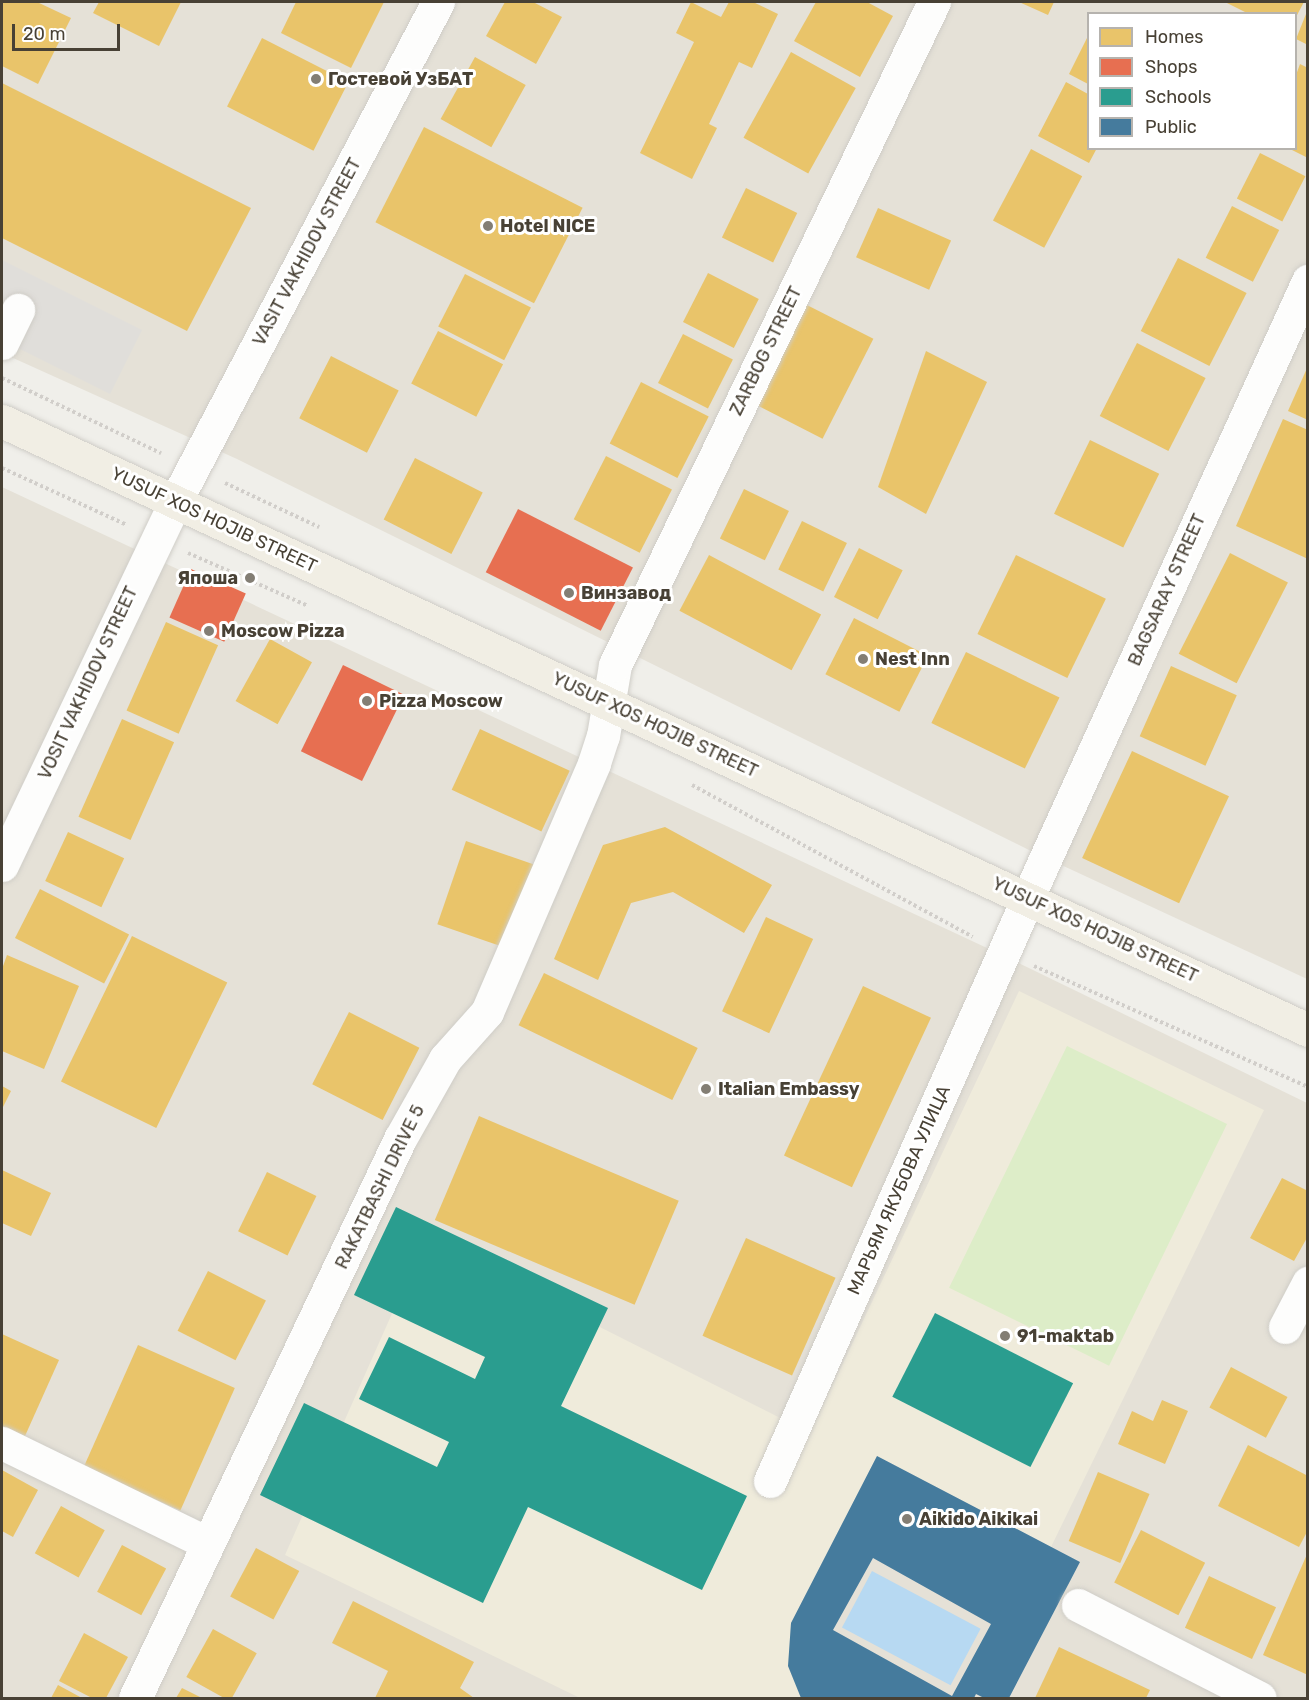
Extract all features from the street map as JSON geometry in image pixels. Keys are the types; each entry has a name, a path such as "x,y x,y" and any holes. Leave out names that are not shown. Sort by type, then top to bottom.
{"main road":[{"name":"YUSUF XOS HOJIB STREET","path":"2,421 1308,1030"}],"street":[{"name":"VASIT VAKHIDOV STREET","path":"175,502 438,2"},
{"name":"ZARBOG STREET","path":"608,704 615,665 934,2"},
{"name":"BAGSARАY STREET","path":"1027,899 1308,281"},
{"path":"2,344 18,310"},
{"name":"VOSIT VAKHIDOV STREET","path":"2,865 175,502"},
{"name":"RAKATBASHI DRIVE 5","path":"135,1698 400,1138 445,1059 487,1012 594,762 608,704"},
{"name":"МАРЬЯМ ЯКУБОВА УЛИЦА","path":"770,1481 1027,899"},
{"path":"1286,1327 1308,1283"},
{"path":"2,1443 207,1543"},
{"path":"1078,1605 1260,1698"}],"path":[{"path":"2,468 320,611"},
{"path":"687,782 1003,953 1308,1087"}],"shaded area":[{"path":"2,2 1307,2 1307,979 1029,850 237,459 2,353"},
{"path":"2,260 142,330 110,394 2,340"},
{"path":"2,487 1002,955 1307,1103 1307,1698 2,1698"},
{"name":"91-maktab","path":"1019,991 1264,1110 1051,1547 877,1456 791,1623 788,1666 801,1698 580,1698 285,1555 425,1239 810,1433"}],"green space":[{"path":"1067,1046 1227,1124 1109,1366 949,1288"}],"water":[{"path":"872,1571 981,1629 951,1685 842,1628"}],"building: Homes":[{"path":"2,2 37,2 71,18 38,84 2,66"},
{"path":"99,2 181,2 159,46 93,13"},
{"path":"296,2 384,2 351,68 281,33"},
{"path":"505,2 533,2 562,17 536,64 486,36"},
{"path":"691,2 721,17 729,2 753,2 778,14 752,68 739,62 709,124 717,128 692,179 640,153 694,42 676,33"},
{"path":"816,2 867,2 893,16 860,77 794,41"},
{"path":"1019,2 1054,2 1048,15"},
{"path":"1225,2 1304,2 1297,15 1297,12 1245,12"},
{"path":"1308,9 1308,45 1297,40"},
{"path":"262,38 348,82 313,151 227,107"},
{"path":"1087,38 1087,83 1069,74"},
{"path":"791,52 856,88 808,174 743,138"},
{"path":"475,57 526,85 491,147 441,119"},
{"path":"1300,64 1308,68 1308,158 1292,150 1297,150 1297,72"},
{"path":"1066,82 1087,93 1087,150 1096,150 1089,163 1038,136"},
{"path":"2,83 251,208 187,331 2,238"},
{"path":"424,127 583,208 534,303 375,222"},
{"path":"1031,149 1082,176 1044,248 993,221"},
{"path":"1260,153 1305,176 1282,222 1237,198"},
{"path":"746,188 797,213 773,262 722,237"},
{"path":"1232,206 1279,230 1253,282 1206,258"},
{"path":"878,208 951,241 929,290 856,257"},
{"path":"1178,258 1247,293 1209,366 1141,331"},
{"path":"708,273 759,299 734,348 683,322"},
{"path":"465,274 531,308 504,360 438,327"},
{"path":"803,303 873,339 823,439 752,403"},
{"path":"438,331 503,364 476,417 411,384"},
{"path":"683,334 733,359 708,408 658,383"},
{"path":"1137,343 1206,378 1168,451 1100,416"},
{"path":"926,351 987,382 926,514 878,487"},
{"path":"331,356 399,391 367,453 299,418"},
{"path":"1308,366 1308,420 1288,411"},
{"path":"641,382 709,417 677,478 610,443"},
{"path":"1283,419 1308,430 1308,559 1236,526"},
{"path":"1090,440 1159,474 1123,547 1054,514"},
{"path":"606,456 672,490 640,553 574,519"},
{"path":"415,458 483,493 451,554 384,519"},
{"path":"744,489 789,511 765,560 720,538"},
{"path":"802,521 847,543 823,591 778,570"},
{"path":"859,548 903,570 878,619 834,597"},
{"path":"1230,553 1288,583 1237,683 1179,654"},
{"path":"709,555 821,615 792,670 679,611"},
{"path":"1016,555 1106,599 1067,678 977,634"},
{"path":"854,618 928,656 899,712 825,674"},
{"path":"166,622 218,645 179,734 127,711"},
{"path":"270,639 312,662 278,724 236,701"},
{"path":"966,652 1059,698 1025,769 931,723"},
{"path":"1171,666 1237,695 1205,766 1140,736"},
{"path":"122,719 174,742 131,840 78,817"},
{"path":"480,729 570,771 541,832 452,790"},
{"path":"1132,751 1229,796 1179,903 1082,858"},
{"path":"665,827 772,885 744,933 673,892 631,903 598,980 554,959 603,845"},
{"path":"68,832 124,858 101,907 45,881"},
{"path":"466,841 534,864 505,948 437,924"},
{"path":"40,889 129,934 104,983 15,938"},
{"path":"766,917 813,939 769,1033 722,1011"},
{"path":"132,936 227,982 156,1128 61,1082"},
{"path":"7,955 79,986 44,1069 2,1051 2,969"},
{"path":"544,973 698,1048 672,1100 519,1025"},
{"path":"863,986 931,1018 852,1187 784,1155"},
{"path":"349,1012 419,1048 383,1120 312,1084"},
{"path":"2,1086 11,1091 2,1109"},
{"path":"479,1116 679,1201 635,1305 435,1220"},
{"path":"2,1170 51,1193 31,1236 2,1223"},
{"path":"267,1172 316,1196 288,1255 238,1231"},
{"path":"1282,1178 1308,1191 1308,1236 1294,1261 1250,1238"},
{"path":"746,1238 836,1278 792,1376 702,1336"},
{"path":"208,1271 266,1301 235,1360 178,1331"},
{"path":"2,1334 59,1360 25,1436 2,1426"},
{"path":"138,1345 235,1388 180,1511 83,1467"},
{"path":"1231,1367 1288,1397 1266,1438 1209,1408"},
{"path":"1162,1400 1188,1411 1165,1464 1118,1444 1132,1411 1153,1421"},
{"path":"1248,1445 1308,1476 1308,1530 1299,1547 1218,1506"},
{"path":"2,1470 38,1490 13,1537 2,1531"},
{"path":"1098,1472 1150,1494 1120,1563 1069,1541"},
{"path":"61,1506 105,1530 79,1577 35,1553"},
{"path":"1141,1530 1205,1563 1178,1615 1114,1583"},
{"path":"122,1545 166,1568 141,1615 97,1592"},
{"path":"256,1548 299,1571 273,1620 230,1597"},
{"path":"1308,1552 1308,1675 1263,1655"},
{"path":"1209,1576 1276,1607 1252,1659 1185,1628"},
{"path":"353,1601 474,1662 460,1688 474,1698 375,1698 388,1671 332,1643"},
{"path":"213,1629 257,1653 232,1698 224,1698 186,1677"},
{"path":"84,1633 128,1657 106,1698 92,1698 59,1681"},
{"path":"1059,1647 1150,1690 1146,1698 1035,1698"},
{"path":"58,1685 82,1698 51,1698"},
{"path":"182,1688 202,1698 176,1698"}],"building: Shops":[{"path":"518,509 633,568 601,631 486,572"},
{"path":"191,569 246,593 224,642 169,617"},
{"path":"343,665 404,695 362,781 301,751"}],"building: Schools":[{"path":"396,1207 608,1308 561,1406 747,1496 702,1590 528,1507 483,1603 260,1495 304,1403 437,1467 449,1442 359,1399 389,1337 475,1379 485,1357 354,1295"},
{"path":"935,1313 1073,1383 1030,1467 892,1397"}],"building: Public":[{"path":"877,1456 1080,1562 1009,1698 984,1698 976,1694 974,1698 801,1698 788,1666 791,1623","holes":["873,1558 991,1624 952,1696 833,1630"]}],"place":[{"name":"Гостевой УзБАТ","path":"316,79"},
{"name":"Hotel NICE","path":"488,226"},
{"name":"Япоша","path":"250,578"},
{"name":"Винзавод","path":"569,593"},
{"name":"Moscow Pizza","path":"209,631"},
{"name":"Nest Inn","path":"863,659"},
{"name":"Pizza Moscow","path":"367,701"},
{"name":"Italian Embassy","path":"706,1089"},
{"name":"91-maktab","path":"1005,1336"},
{"name":"Aikido Aikikai","path":"907,1519"}]}
